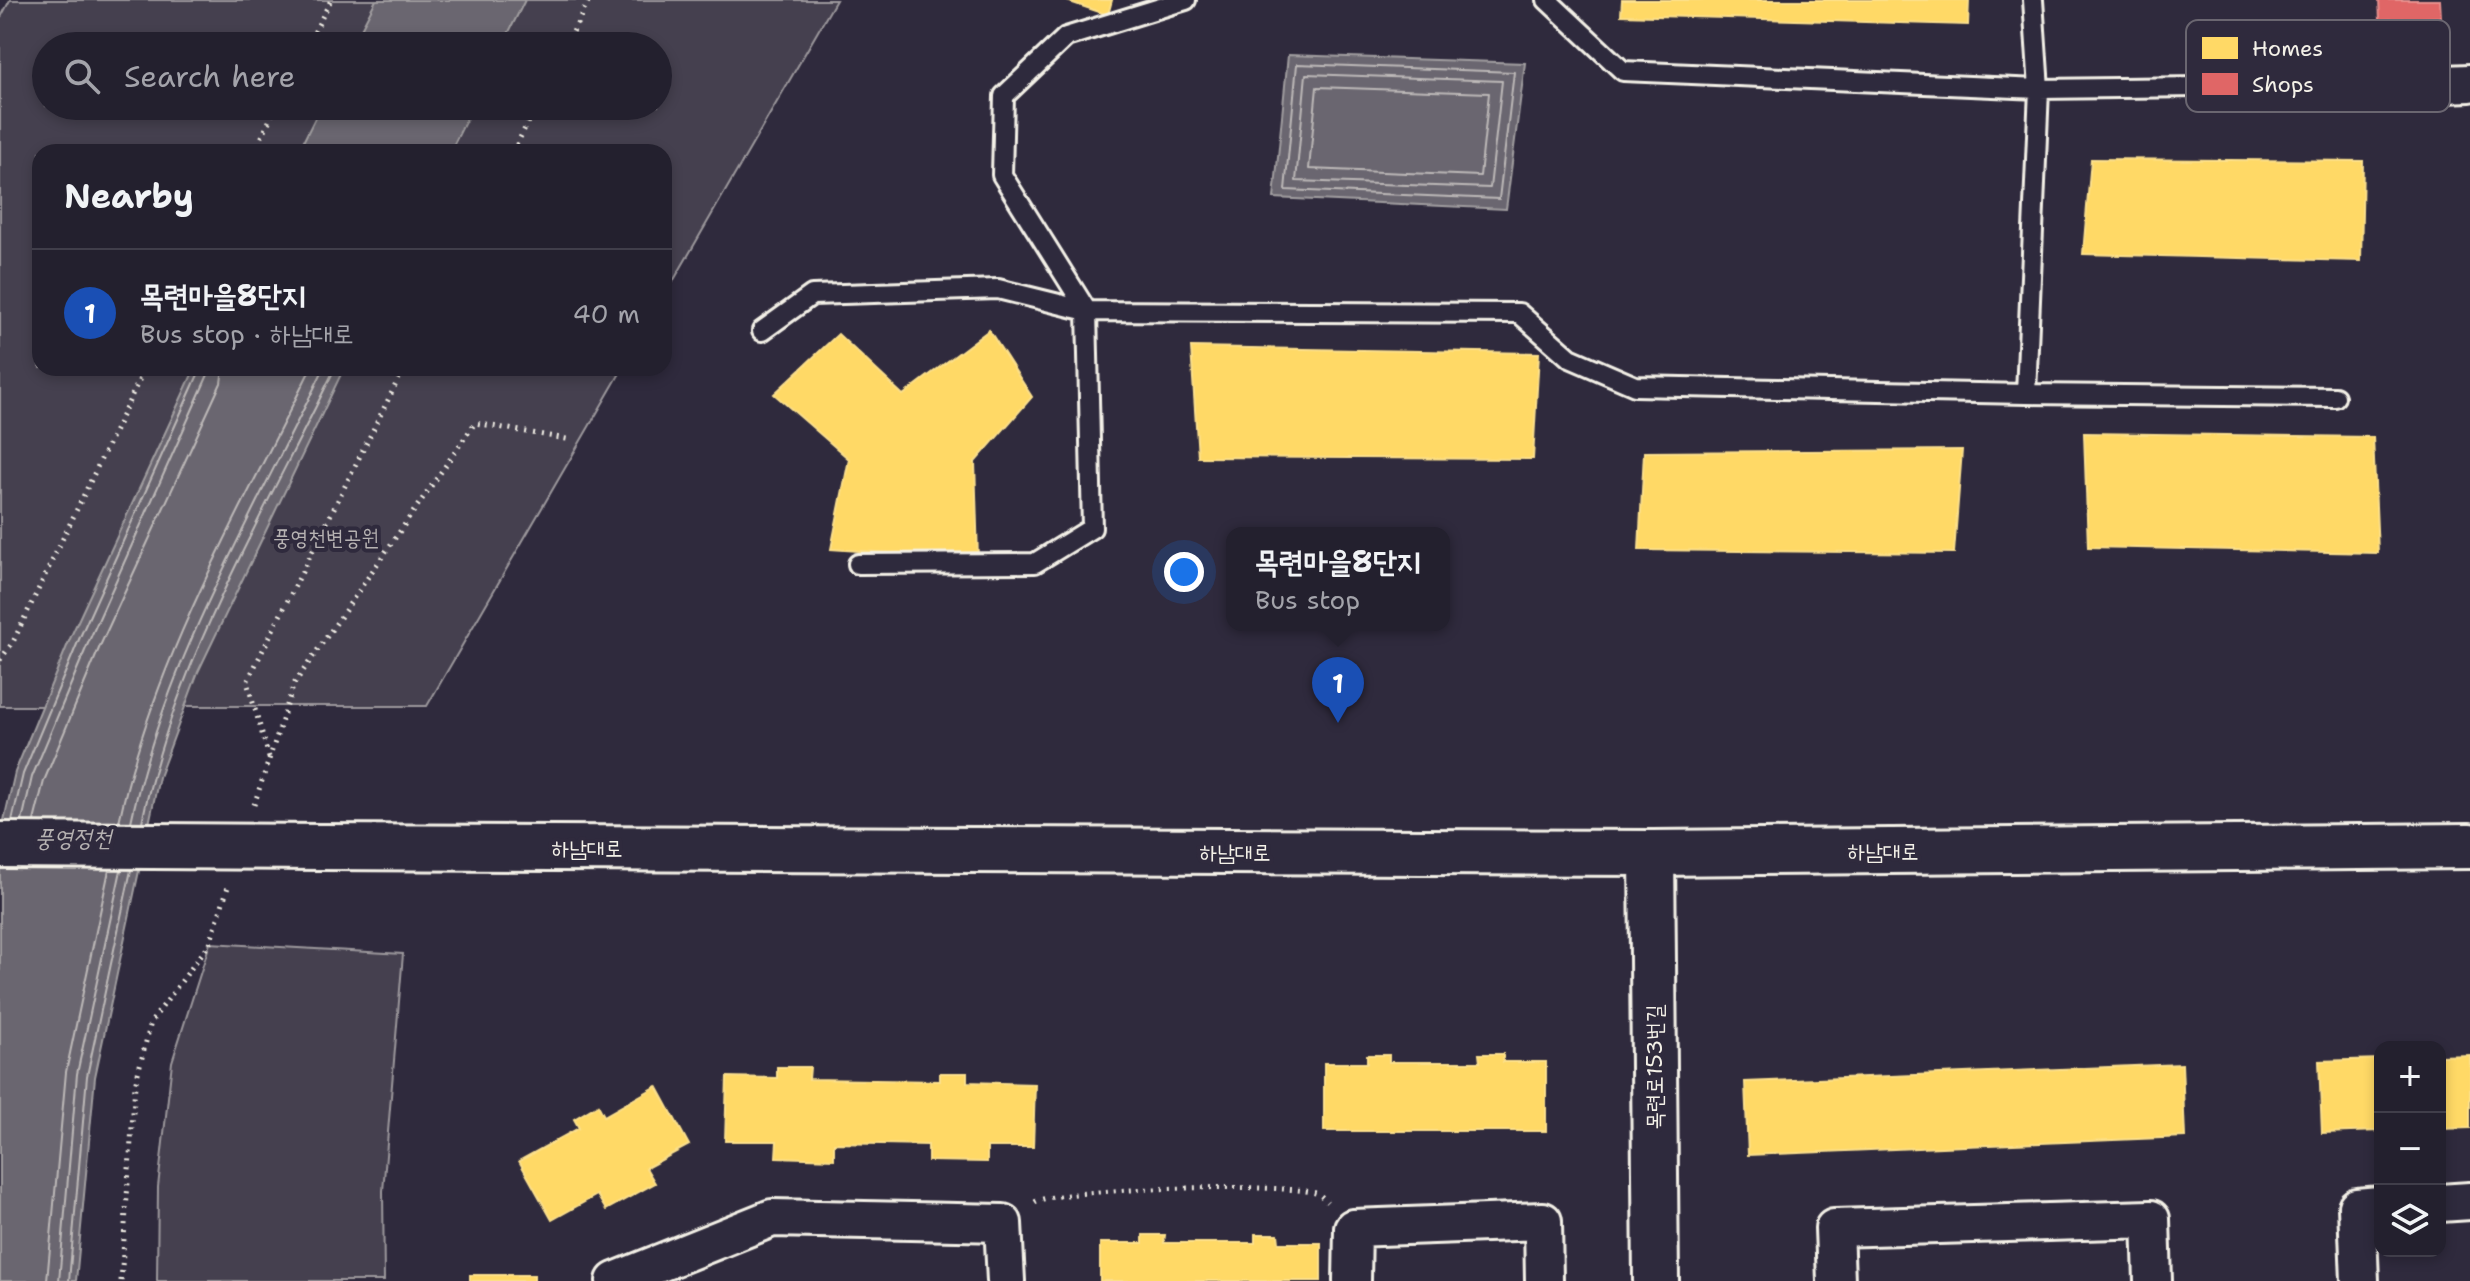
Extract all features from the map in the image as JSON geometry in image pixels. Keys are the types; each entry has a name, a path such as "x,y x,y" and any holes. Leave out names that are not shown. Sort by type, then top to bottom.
{"main road":[{"name":"하남대로","path":"0,845 1652,853 2470,846"},
{"name":"목련로153번길","path":"1652,853 1656,1281"}],"street":[{"path":"2446,1203 2470,1201"},
{"path":"2360,1281 2357,1207 2374,1206"},
{"path":"615,1281 772,1218 1003,1223 1006,1281"},
{"path":"1836,1281 1834,1228 2151,1219 2153,1281"},
{"path":"1352,1281 1353,1228 1543,1221 1544,1281"}],"lane":[{"path":"858,564 1035,563 1092,528 1087,311 1002,175 1004,96 1066,37 1186,0"},
{"path":"1547,0 1623,71 2039,89 2186,87"},
{"path":"2026,394 2039,89 2033,0"},
{"path":"762,331 812,295 998,289 1087,311 1519,313 1570,358 1635,386 2335,397"}],"path":[{"path":"314,32 331,0"},
{"path":"573,32 589,0"},
{"path":"259,144 270,120"},
{"path":"517,144 529,120"},
{"path":"0,660 13,642 141,376"},
{"path":"270,758 247,682 400,376"},
{"path":"251,815 294,684 475,423 572,440"},
{"path":"121,1281 135,1085 151,1022 210,943 233,872"},
{"path":"1003,1223 1040,1199 1072,1192 1281,1188 1318,1194 1353,1228"}],"green space":[{"name":"풍영천변공원","path":"10,0 836,0 672,283 672,144 32,144 32,376 618,376 427,706 0,706 0,19"},
{"path":"210,943 403,954 383,1191 384,1281 157,1281 158,1187 172,1062"}],"water":[{"path":"376,0 525,0 509,32 359,32"},
{"path":"1288,55 1525,63 1506,209 1274,198"},
{"path":"314,120 466,120 454,144 302,144"},
{"name":"풍영정천","path":"191,376 340,376 198,672 159,777 95,1077 76,1281 0,1281 0,838 15,772 72,634"}],"building: Homes":[{"path":"1064,0 1112,0 1108,15"},
{"path":"1622,0 1969,0 1968,25 1621,15"},
{"path":"2091,159 2363,161 2361,261 2083,254"},
{"path":"989,330 1032,397 975,462 978,559 831,549 849,459 774,394 838,334 903,395"},
{"path":"1191,347 1539,353 1533,459 1198,457"},
{"path":"2084,433 2373,437 2378,553 2088,547"},
{"path":"1962,450 1954,553 1639,550 1644,452"},
{"path":"1479,1054 1503,1054 1503,1062 1546,1062 1546,1131 1324,1131 1324,1063 1367,1063 1367,1055 1389,1055 1389,1062 1480,1062"},
{"path":"2470,1055 2470,1128 2446,1129 2446,1056"},
{"path":"2374,1059 2374,1131 2322,1133 2319,1061"},
{"path":"2182,1064 2185,1137 1748,1155 1745,1082"},
{"path":"777,1067 810,1067 809,1079 940,1081 940,1073 967,1073 967,1082 1035,1084 1033,1147 987,1147 987,1162 928,1161 928,1145 834,1143 834,1159 776,1157 777,1141 725,1141 727,1077 777,1078"},
{"path":"657,1086 689,1145 646,1168 655,1183 606,1210 597,1195 552,1220 519,1161 579,1128 574,1119 598,1105 604,1116"},
{"path":"1255,1234 1278,1234 1279,1243 1321,1243 1321,1281 1100,1281 1100,1243 1143,1243 1143,1235 1165,1235 1164,1243 1255,1243"},
{"path":"470,1275 534,1275 534,1281 470,1281"}],"building: Shops":[{"path":"2379,0 2440,0 2441,17 2380,20"}],"place":[{"name":"목련마을8단지","path":"1338,723"}]}
